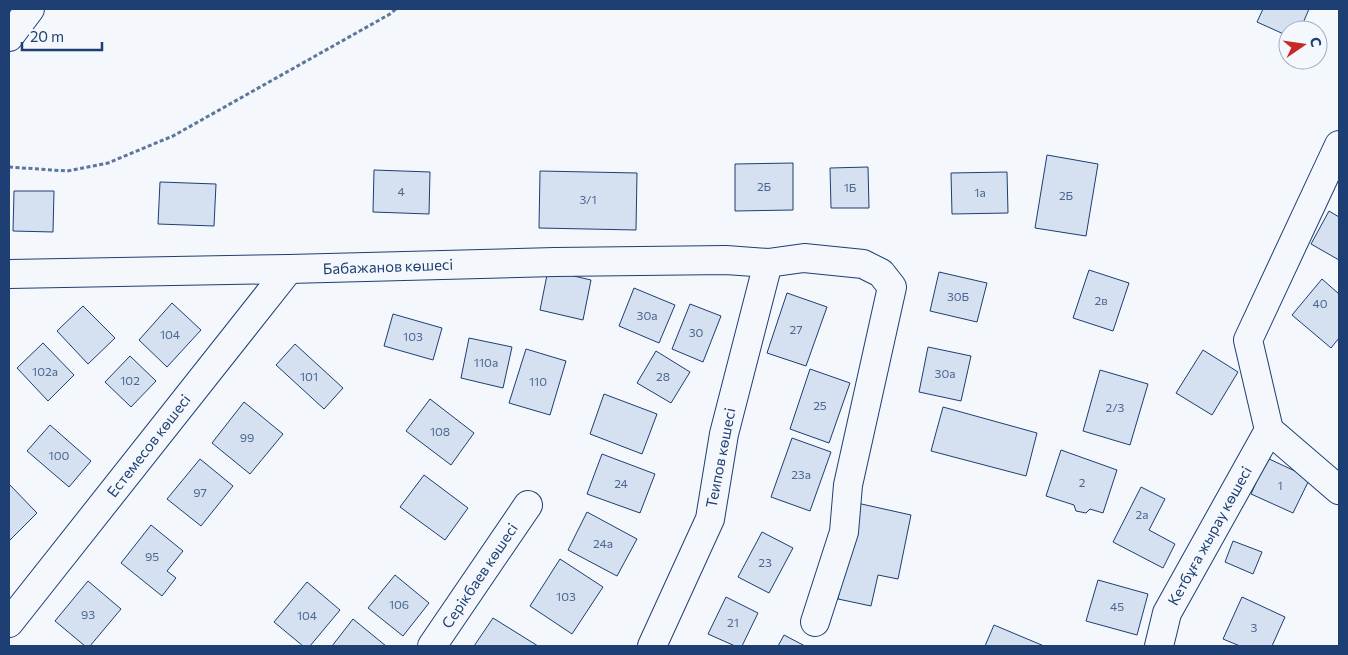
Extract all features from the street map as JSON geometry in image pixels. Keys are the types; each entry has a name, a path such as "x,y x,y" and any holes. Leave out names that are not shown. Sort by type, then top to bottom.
{"street":[{"path":"9,37 30,9"},
{"path":"1339,145 1248,340 1269,430 1339,490"},
{"name":"Бабажанов көшесі","path":"9,274 289,270 555,262 726,260 768,263 804,258 863,264 881,272 892,287 848,485 844,532 815,622"},
{"name":"Теипов көшесі","path":"652,646 710,519 724,434 768,263"},
{"name":"Естемесов көшесі","path":"9,623 289,270"},
{"name":"Кетбұға жырау көшесі","path":"1159,646 1167,613 1269,430"},
{"name":"Серікбаев көшесі","path":"432,646 528,505"}],"path":[{"path":"9,167 67,171 108,163 173,136 396,9"}],"building":[{"path":"1263,9 1309,9 1304,20 1278,20 1278,31 1257,22"},
{"path":"1047,155 1098,164 1086,236 1035,228"},
{"path":"793,163 793,210 735,211 735,164"},
{"path":"868,167 869,208 831,208 830,168"},
{"path":"374,170 430,172 429,214 373,212"},
{"path":"540,171 637,173 636,230 539,228"},
{"path":"1007,172 1008,213 952,214 951,173"},
{"path":"160,182 216,184 214,226 158,224"},
{"path":"14,191 54,191 53,232 13,231"},
{"path":"1329,211 1339,217 1339,260 1311,244"},
{"path":"548,270 591,280 583,320 540,310"},
{"path":"1089,270 1129,283 1113,331 1073,318"},
{"path":"939,272 987,283 977,322 930,311"},
{"path":"1322,279 1339,294 1339,338 1331,348 1292,315"},
{"path":"634,288 675,305 659,343 619,326"},
{"path":"787,293 827,307 806,366 767,353"},
{"path":"172,303 201,330 167,367 139,340"},
{"path":"690,304 721,316 703,362 672,349"},
{"path":"83,306 115,338 88,364 57,331"},
{"path":"393,314 442,328 433,360 384,346"},
{"path":"469,338 512,347 503,388 461,378"},
{"path":"43,343 74,375 48,401 17,368"},
{"path":"295,344 343,388 324,409 276,365"},
{"path":"928,347 971,356 961,401 919,392"},
{"path":"526,349 566,361 550,415 509,403"},
{"path":"1203,350 1238,372 1212,415 1176,393"},
{"path":"656,351 690,372 671,403 637,383"},
{"path":"130,356 156,381 131,407 105,382"},
{"path":"810,369 850,383 829,443 790,429"},
{"path":"1100,370 1148,384 1130,445 1083,431"},
{"path":"604,394 657,414 642,454 590,434"},
{"path":"430,399 474,433 451,465 406,431"},
{"path":"244,402 283,434 250,474 212,443"},
{"path":"943,407 1037,433 1026,476 931,451"},
{"path":"50,425 91,461 69,487 27,451"},
{"path":"792,438 831,452 810,511 771,497"},
{"path":"1061,450 1117,470 1103,513 1090,509 1086,513 1076,511 1074,505 1046,496"},
{"path":"602,454 655,474 640,513 587,494"},
{"path":"1267,458 1310,478 1293,513 1251,494"},
{"path":"200,459 233,486 201,526 167,499"},
{"path":"424,475 468,508 445,540 400,507"},
{"path":"9,484 37,513 9,541"},
{"path":"1141,487 1165,499 1149,530 1175,544 1163,568 1113,542"},
{"path":"857,503 911,515 898,579 878,575 871,606 838,599"},
{"path":"587,512 637,539 617,576 568,550"},
{"path":"151,525 183,551 167,571 176,578 162,596 121,563"},
{"path":"762,532 793,548 769,593 738,577"},
{"path":"1233,541 1262,552 1253,574 1225,562"},
{"path":"560,559 603,587 572,634 530,606"},
{"path":"395,575 429,603 403,636 368,608"},
{"path":"1098,580 1148,594 1137,635 1086,621"},
{"path":"88,581 121,609 90,646 85,646 55,621"},
{"path":"307,582 340,610 310,646 303,646 274,622"},
{"path":"726,597 758,613 742,646 735,646 708,634"},
{"path":"1242,597 1285,617 1272,646 1240,646 1223,639"},
{"path":"493,618 538,646 474,646"},
{"path":"353,619 386,646 332,646"},
{"path":"994,625 1044,646 985,646"},
{"path":"784,635 805,646 778,646"}]}
